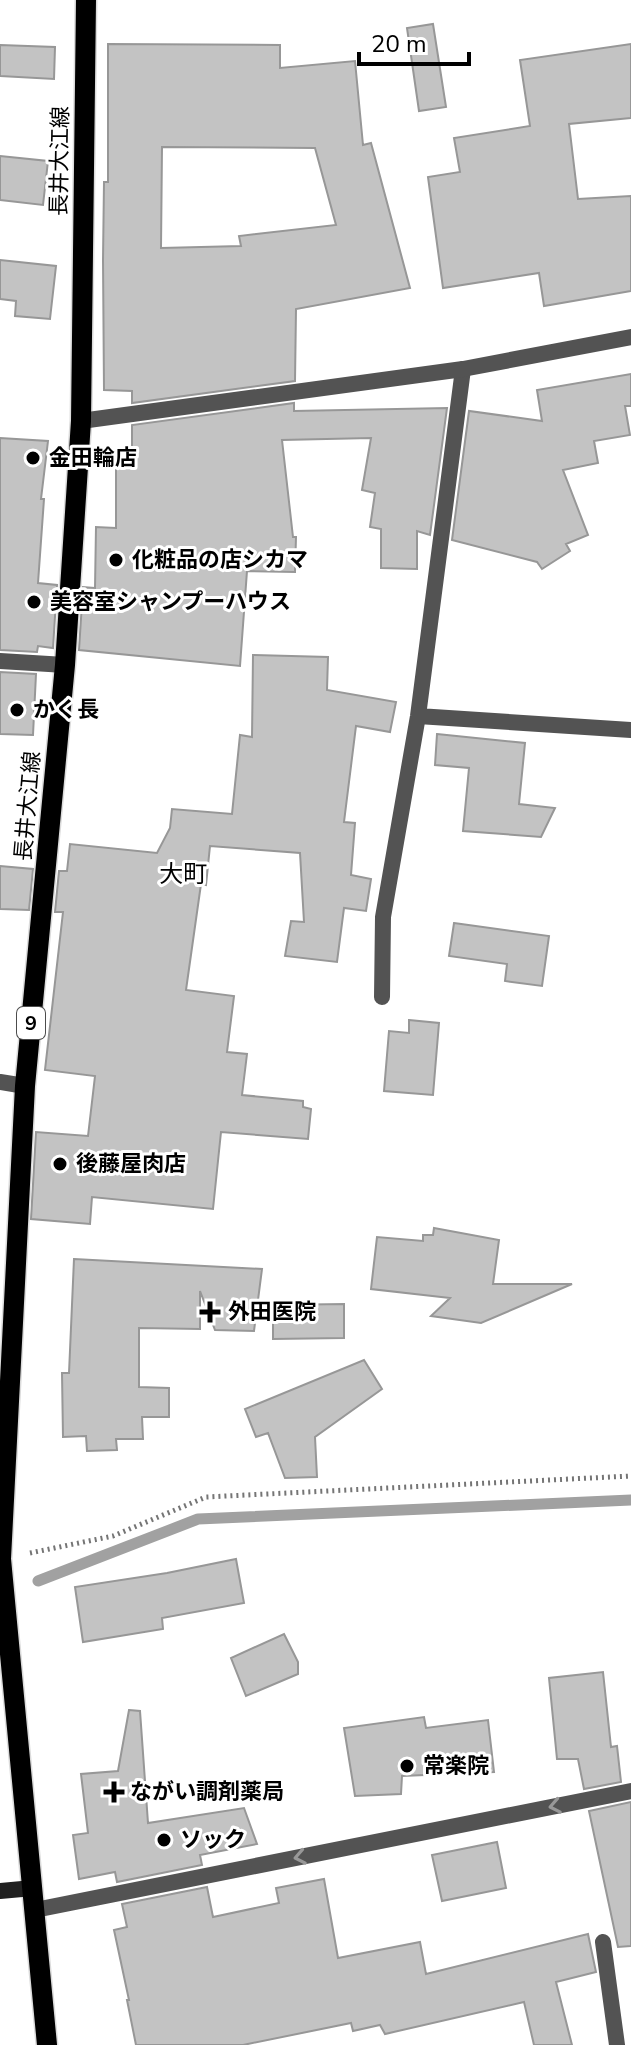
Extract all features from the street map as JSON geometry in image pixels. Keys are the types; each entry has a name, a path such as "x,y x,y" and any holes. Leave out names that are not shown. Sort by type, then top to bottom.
{"main road":[{"name":"長井大江線","path":"47,2045 1,1559 25,1086 65,665 81,421 86,0"}],"street":[{"path":"81,421 463,369 631,337"},
{"path":"382,997 383,917 418,716 463,369"},
{"path":"0,661 65,665"},
{"path":"418,716 631,730"},
{"path":"0,1082 25,1086"},
{"path":"35,1910 631,1791"},
{"path":"0,1891 33,1888"},
{"path":"603,1942 617,2045"}],"path":[{"path":"1,1559 113,1536 206,1497 631,1476"}],"building":[{"path":"433,24 446,107 419,111 407,28"},
{"path":"108,44 280,45 280,68 355,61 363,145 371,143 410,288 296,309 295,381 132,403 132,391 104,390 104,182 108,182","holes":["162,147 315,148 336,225 239,236 241,246 161,248"]},
{"path":"631,44 631,118 569,124 578,199 631,196 631,291 544,306 539,273 443,288 428,177 460,172 454,138 530,126 520,60"},
{"path":"0,45 55,47 54,79 0,76"},
{"path":"0,156 48,161 43,205 0,200"},
{"path":"0,260 56,266 50,319 15,316 16,301 0,299"},
{"path":"631,374 631,406 625,406 630,435 594,441 598,463 563,470 588,535 566,544 570,551 542,569 537,562 452,540 469,411 542,421 537,390"},
{"path":"294,403 294,411 447,408 430,535 417,531 417,569 381,568 381,529 370,527 375,493 362,490 371,438 282,440 293,537 296,537 295,572 247,571 240,666 79,650 83,587 95,588 96,527 116,528 116,465 126,462 124,448 132,446 132,425"},
{"path":"0,438 48,441 41,499 44,499 38,583 57,585 53,648 38,646 37,652 0,650"},
{"path":"253,655 328,657 327,690 396,702 390,732 356,726 344,822 355,823 351,875 371,879 366,911 344,908 337,962 285,956 291,921 304,922 300,853 210,846 206,885 201,884 186,990 234,996 227,1052 247,1054 242,1095 303,1101 303,1107 311,1109 308,1139 221,1132 213,1209 92,1197 90,1224 31,1219 36,1132 88,1136 95,1076 45,1070 63,912 55,912 59,871 67,871 70,844 157,853 170,828 172,809 232,814 240,735 252,737"},
{"name":"かく長","path":"0,672 36,674 33,735 0,734"},
{"path":"437,734 525,743 519,804 555,808 541,837 463,831 469,768 435,765"},
{"path":"0,866 33,869 29,910 0,909"},
{"path":"454,923 549,936 542,986 505,981 507,964 449,956"},
{"path":"409,1020 439,1023 433,1095 384,1091 389,1031 409,1033"},
{"path":"434,1228 499,1240 493,1284 572,1284 481,1323 431,1316 450,1298 371,1289 377,1237 423,1241 423,1235 433,1235"},
{"path":"74,1259 262,1269 254,1331 215,1330 200,1291 200,1329 139,1328 139,1387 169,1388 169,1417 142,1417 143,1439 116,1439 117,1450 87,1451 86,1436 63,1437 62,1373 69,1373"},
{"path":"344,1304 344,1338 273,1339 273,1305"},
{"path":"364,1360 382,1389 315,1437 317,1477 285,1478 268,1433 256,1437 245,1409"},
{"path":"236,1559 244,1603 162,1618 163,1629 83,1642 75,1587"},
{"path":"284,1634 298,1662 298,1674 246,1696 231,1658"},
{"path":"603,1672 611,1747 617,1746 621,1782 584,1789 578,1759 557,1759 549,1678"},
{"path":"129,1710 140,1711 148,1823 244,1808 257,1844 200,1855 202,1865 117,1882 115,1872 79,1879 73,1835 88,1833 81,1774 118,1771"},
{"path":"424,1717 426,1728 488,1720 494,1772 402,1776 401,1794 355,1796 344,1728"},
{"path":"631,1802 631,1946 618,1947 589,1811"},
{"path":"497,1842 506,1888 442,1901 432,1855"},
{"path":"324,1879 338,1958 420,1942 426,1974 588,1934 596,1972 556,1982 572,2045 534,2045 524,2002 385,2034 380,2025 353,2031 351,2023 243,2045 136,2045 114,1930 127,1927 122,1904 207,1887 213,1917 279,1903 276,1888"}],"waterway":[{"path":"38,1581 198,1519 631,1500"}],"place":[{"name":"金田輪店","path":"33,458"},
{"name":"化粧品の店シカマ","path":"116,560"},
{"name":"美容室シャンプーハウス","path":"34,602"},
{"name":"かく長","path":"17,710"},
{"name":"後藤屋肉店","path":"60,1164"},
{"name":"外田医院","path":"210,1312"},
{"name":"常楽院","path":"407,1766"},
{"name":"ながい調剤薬局","path":"114,1792"},
{"name":"ソック","path":"164,1840"}],"district":[{"name":"大町","path":"183,874"}]}
